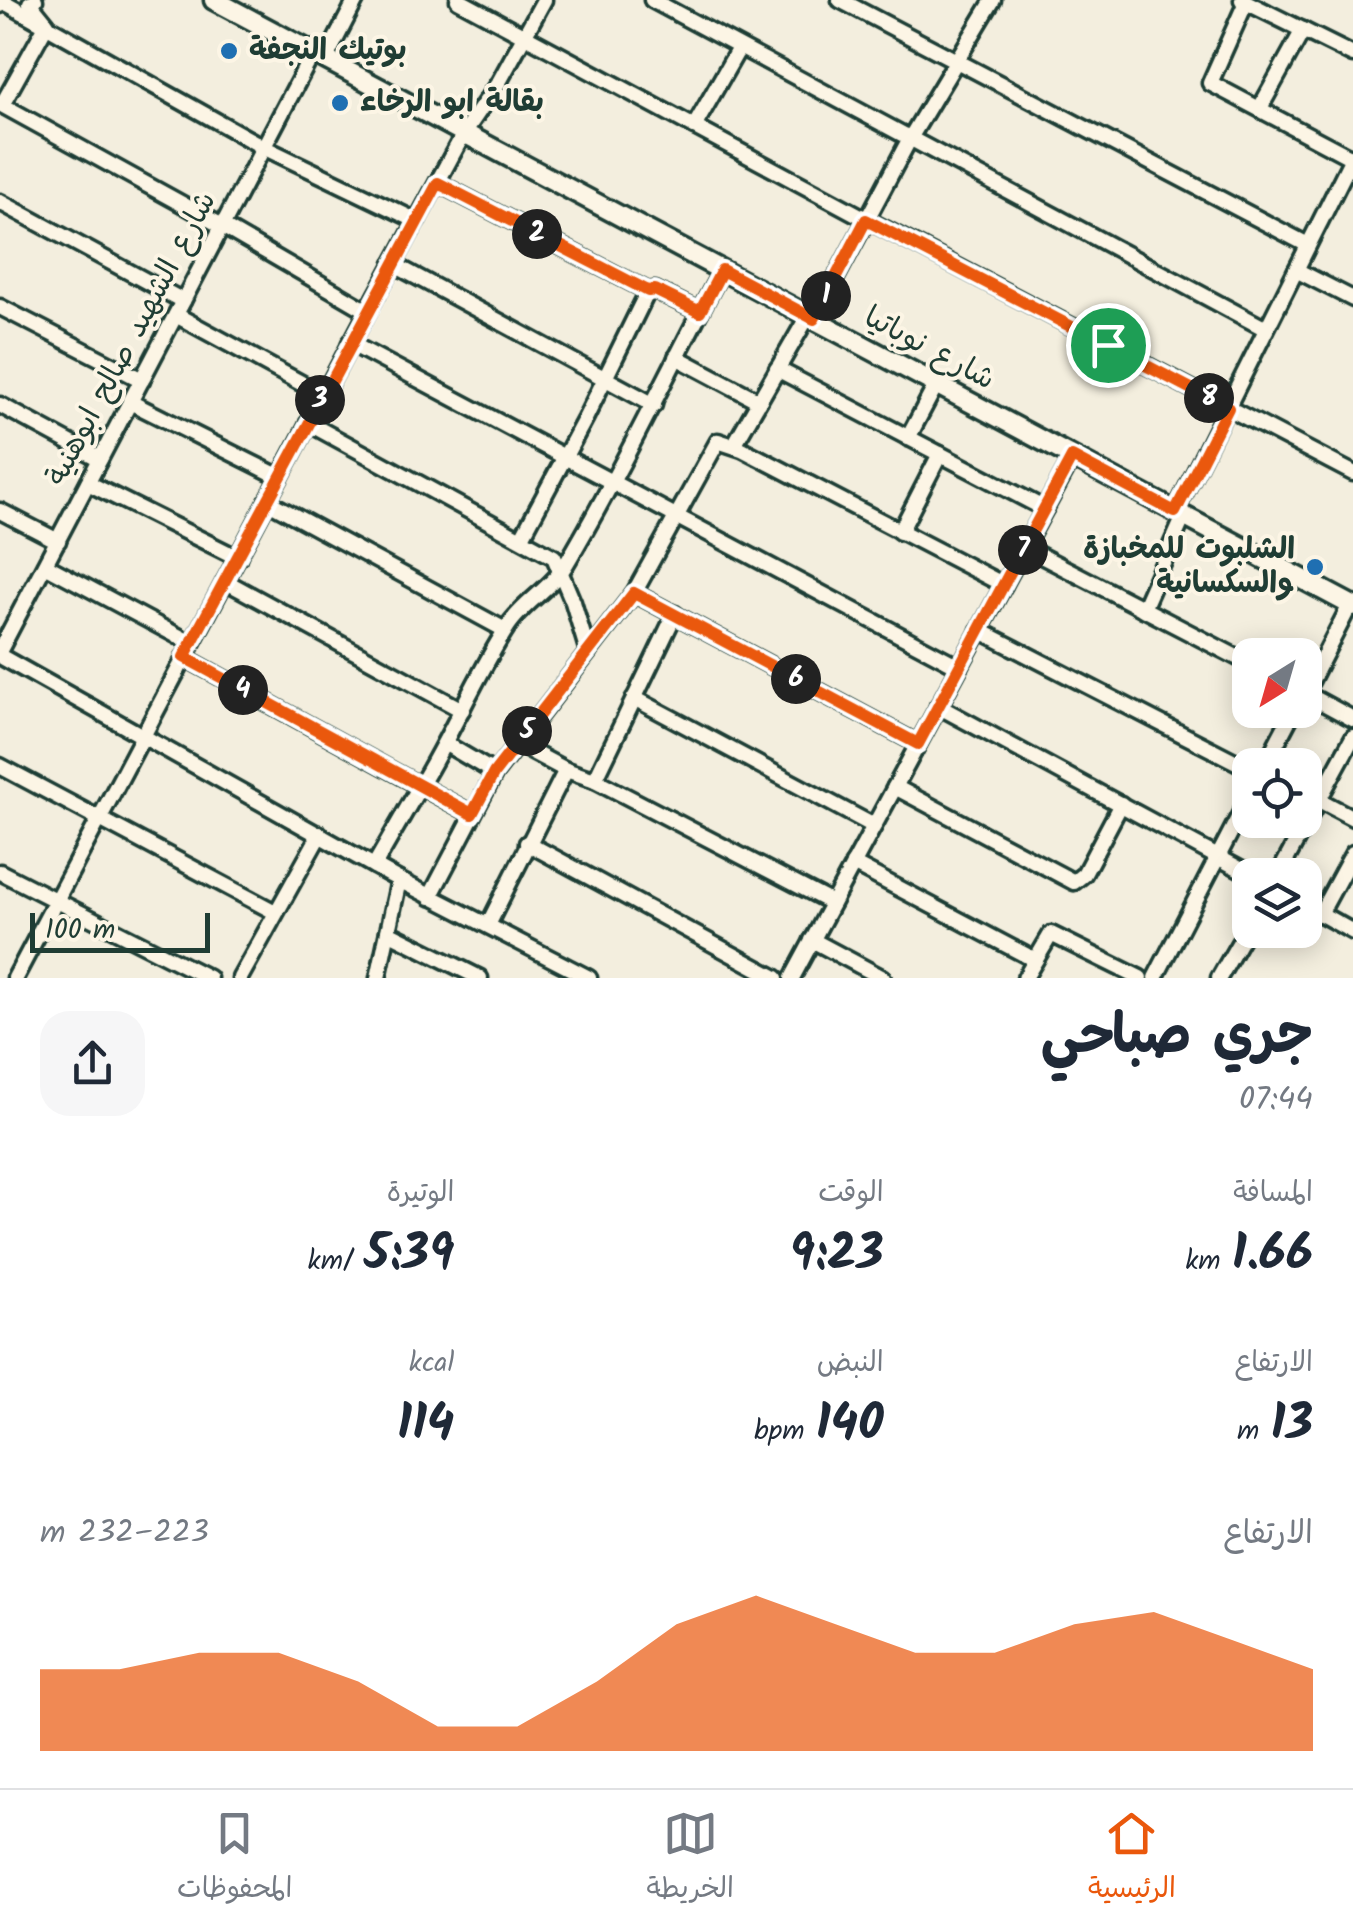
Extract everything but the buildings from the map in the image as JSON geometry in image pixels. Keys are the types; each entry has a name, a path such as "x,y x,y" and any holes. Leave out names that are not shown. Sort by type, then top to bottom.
{"street":[{"path":"35,0 30,3 46,24"},
{"name":"شارع نوباتيا","path":"214,0 1351,606"},
{"name":"شارع الشهيد صالح ابوهنية","path":"0,653 263,147 356,0"},
{"path":"458,0 866,220 1353,473"},
{"path":"16,978 393,264 464,133 544,0"},
{"path":"652,0 1266,330"},
{"path":"840,0 1308,245"},
{"path":"734,446 993,0"},
{"path":"1143,608 1228,408 1352,157 1210,83 1244,1 1353,56"},
{"path":"0,5 6,3 46,24 263,147 417,220"},
{"path":"46,24 1,106 222,226 368,311"},
{"path":"1260,108 1303,30"},
{"path":"694,126 739,48"},
{"path":"438,183 648,291 655,290 700,312"},
{"path":"0,202 323,395"},
{"path":"393,264 654,404"},
{"path":"374,866 446,744 505,630 525,603 562,571 722,270"},
{"path":"1296,270 1351,295"},
{"path":"522,537 648,291"},
{"path":"0,307 142,380"},
{"path":"350,344 960,667"},
{"path":"676,357 759,401"},
{"path":"778,369 1045,509"},
{"path":"908,438 936,384"},
{"path":"130,402 280,477"},
{"path":"0,406 100,459"},
{"path":"308,423 522,537 554,558 562,571 588,652"},
{"path":"430,896 494,773 634,593 716,444 722,441 734,446 1004,585"},
{"path":"900,532 940,454"},
{"path":"792,978 1072,457"},
{"path":"88,484 238,558"},
{"path":"266,501 505,630"},
{"path":"0,511 58,542"},
{"path":"1024,547 1232,655"},
{"path":"46,565 192,643"},
{"path":"225,581 462,710"},
{"path":"634,593 918,744"},
{"path":"1322,661 1351,606"},
{"path":"0,611 16,620"},
{"path":"595,780 675,614"},
{"path":"980,630 1232,759"},
{"path":"0,653 374,866 589,978"},
{"path":"184,657 472,814"},
{"path":"634,698 874,826"},
{"path":"1322,702 1353,719"},
{"path":"938,706 1232,865"},
{"path":"1322,796 1353,737"},
{"path":"446,744 494,773"},
{"path":"517,744 566,770 595,780 832,903"},
{"path":"0,766 275,912"},
{"path":"488,925 566,770"},
{"path":"894,787 1074,882 1084,874 1122,804"},
{"path":"1322,801 1353,818"},
{"path":"1155,978 1232,830"},
{"path":"240,978 320,834"},
{"path":"526,843 776,978"},
{"path":"1322,910 1353,853"},
{"path":"853,864 1035,960"},
{"path":"0,872 209,978"},
{"path":"378,978 400,880"},
{"path":"1322,915 1353,932"},
{"path":"388,932 480,978"},
{"path":"1025,978 1047,938 1054,935 1140,978"},
{"path":"812,940 882,978"},
{"path":"1219,978 1236,948"},
{"path":"551,978 560,963"}],"place":[{"name":"بوتيك النجفة","path":"229,51"},
{"name":"بقالة ابو الرخاء","path":"340,103"},
{"name":"الشلبوت للمخبازة والسكسانية","path":"1315,567"}],"route":[{"path":"438,183 648,291 655,290 700,312 722,270 814,319 866,220 1108,345 1228,408 1175,512 1072,457 918,744 634,593 494,773 472,814 184,657 438,183"}]}
